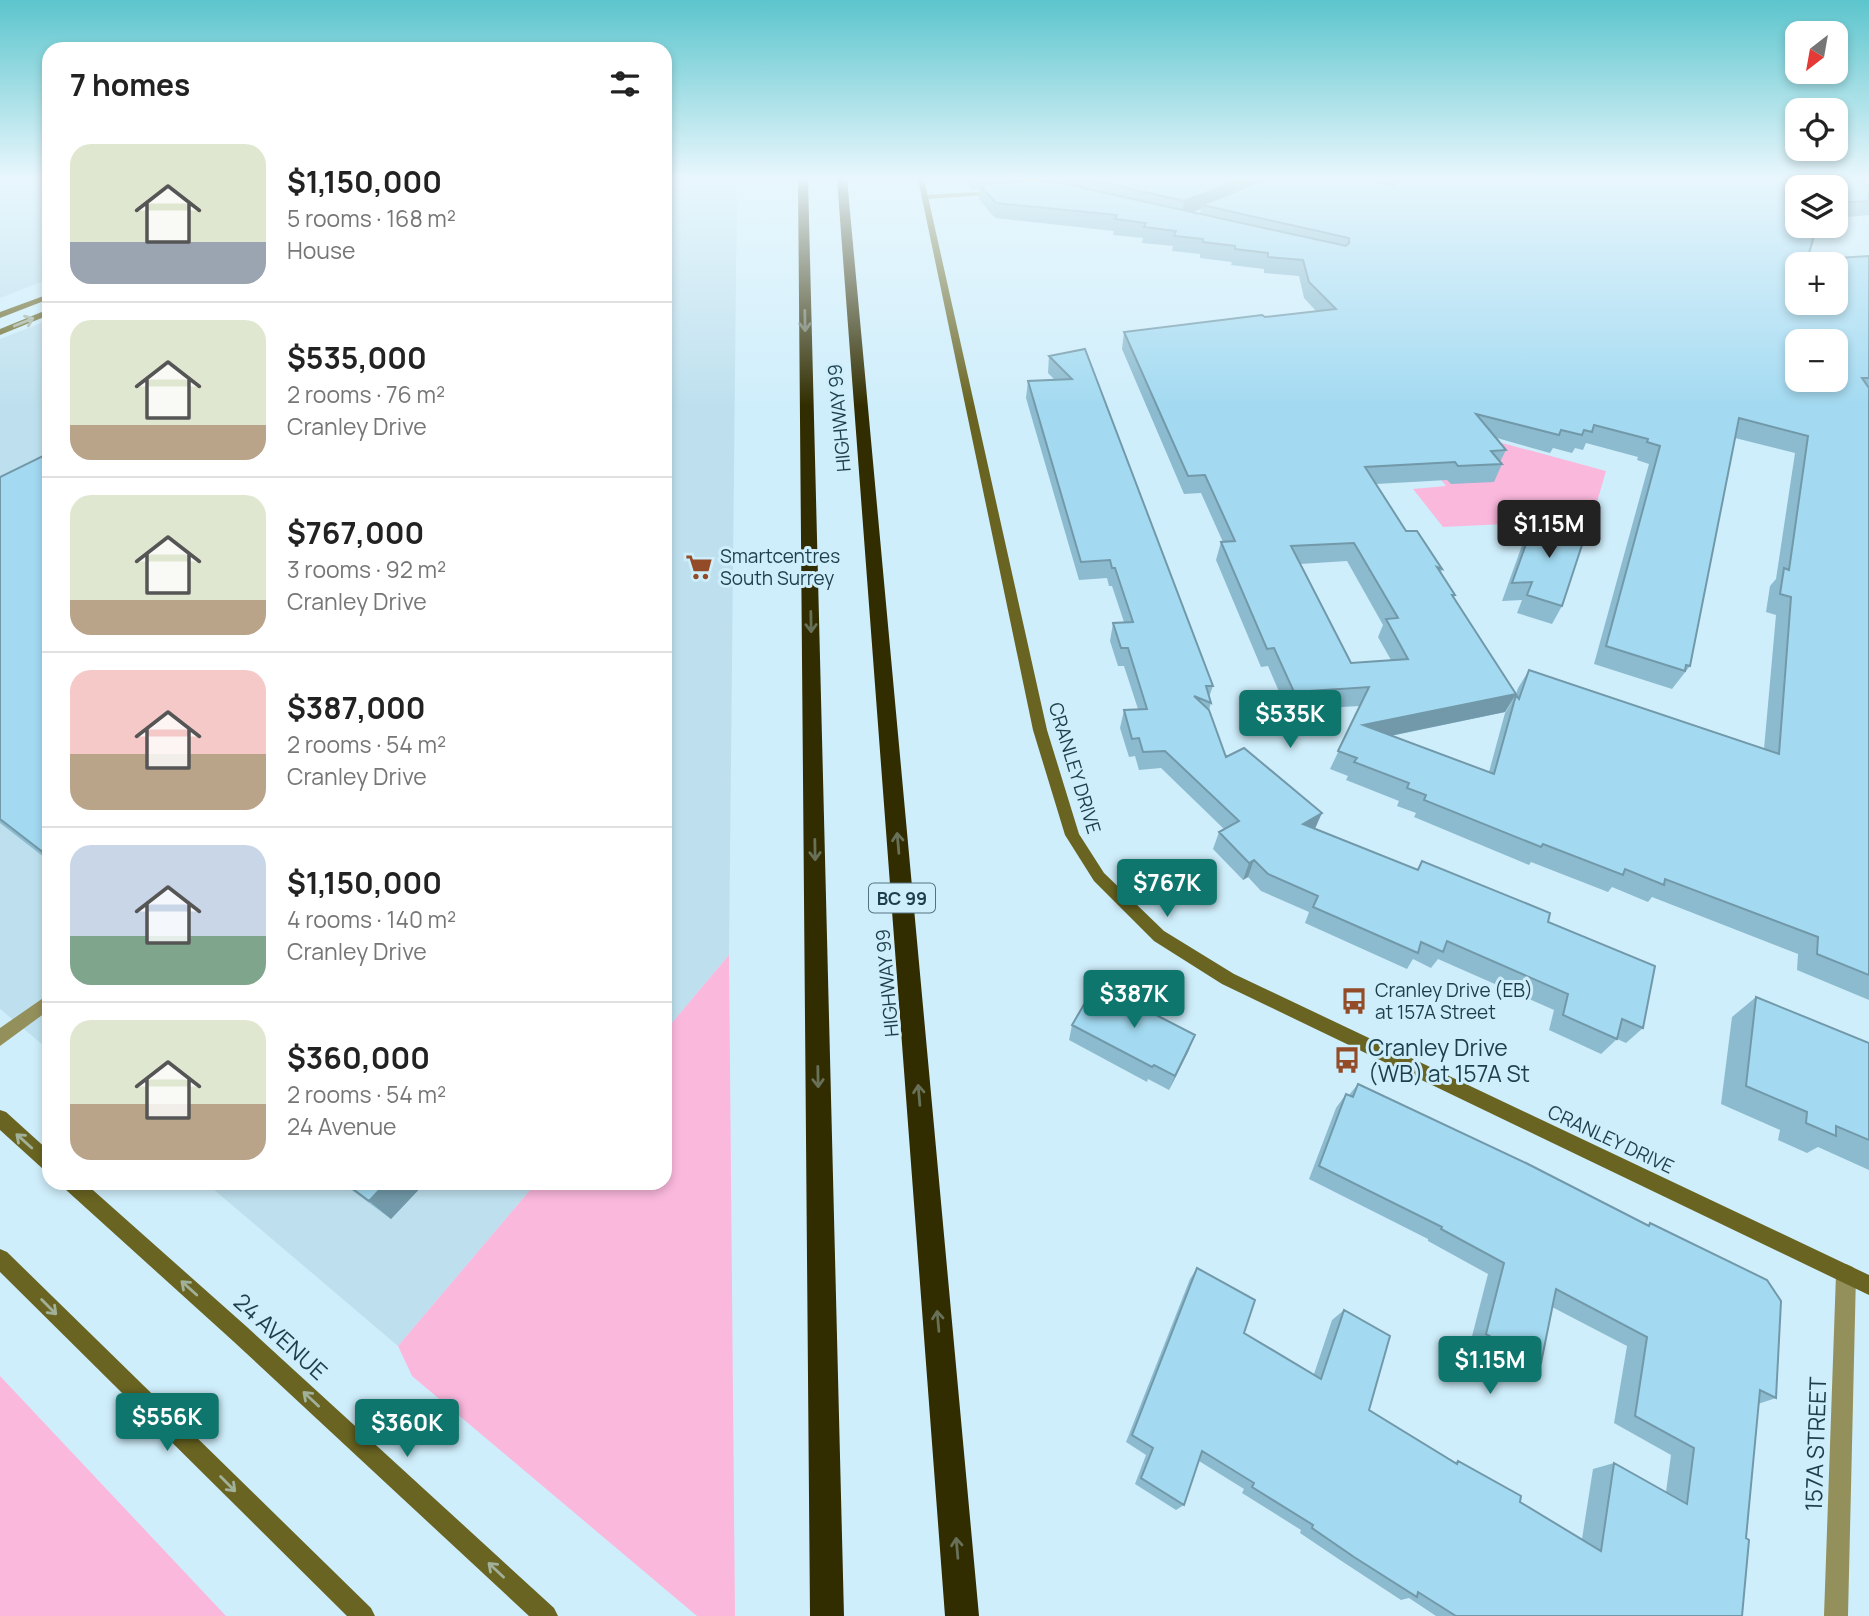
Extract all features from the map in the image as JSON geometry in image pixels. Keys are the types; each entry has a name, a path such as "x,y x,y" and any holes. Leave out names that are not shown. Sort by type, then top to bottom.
{"highway":[{"name":"HIGHWAY 99","path":"804,254 827,1616"},
{"name":"HIGHWAY 99","path":"848,254 962,1616"}],"street":[{"name":"CRANLEY DRIVE","path":"937,254 1040,730 1072,835 1099,877 1159,936 1228,979 1869,1285"},
{"path":"0,315 42,299"},
{"path":"0,332 42,315"},
{"path":"0,1038 42,1006"},
{"path":"0,1118 42,1157"},
{"name":"24 AVENUE","path":"79,1190 240,1334 546,1616"},
{"path":"0,1259 363,1616"},
{"name":"157A STREET","path":"1836,1616 1846,1274"}],"shaded area":[{"path":"0,254 42,254 42,282 0,298"},
{"name":"Smartcentres South Surrey","path":"672,254 736,254 729,955 672,1023"},
{"path":"42,323 42,1044 0,1009 0,339"},
{"path":"1421,421 1606,471 1586,540 1527,523 1443,527 1413,489 1446,486 1396,422"},
{"path":"729,955 735,1616 697,1616 412,1376 398,1346 530,1190 672,1190 672,1023"},
{"path":"214,1190 530,1190 398,1346"},
{"path":"0,1376 226,1616 0,1616"}],"building":[{"path":"1268,254 1785,254 1785,315 1848,315 1848,257 1869,256 1869,378 1862,378 1869,388 1869,975 1817,954 1818,937 1665,879 1664,885 1625,869 1623,875 1543,844 1541,847 1424,800 1426,795 1407,788 1409,783 1354,762 1357,758 1338,751 1369,687 1294,692 1274,648 1267,649 1221,542 1235,541 1205,475 1188,476 1124,332 1336,309 1309,282 1303,260 1268,257","holes":["1476,414 1559,435 1561,430 1582,435 1584,430 1592,432 1594,425 1648,439 1647,442 1660,446 1606,646 1685,671 1686,665 1690,666 1739,418 1808,436 1789,570 1784,568 1780,594 1791,597 1779,754 1529,670 1519,699 1516,695 1494,774 1363,725 1516,694 1452,595 1455,595 1437,567 1442,569 1417,531 1406,531 1365,467 1455,462 1458,466 1502,464 1491,451 1506,450","1354,543 1398,618 1386,619 1408,659 1351,663 1291,546"]},
{"path":"1085,349 1213,686 1206,686 1211,703 1194,696 1209,710 1226,757 1244,748 1322,813 1303,824 1418,870 1422,861 1550,913 1548,922 1655,966 1643,1028 1622,1019 1617,1039 1563,1015 1568,994 1447,941 1443,952 1421,942 1418,953 1313,907 1318,896 1268,874 1254,860 1249,863 1219,832 1239,821 1165,751 1143,752 1139,738 1132,739 1124,710 1147,709 1128,648 1121,648 1113,623 1133,622 1110,560 1081,562 1028,381 1072,379 1049,356"},
{"path":"42,456 42,851 0,819 0,477"},
{"path":"1563,517 1583,542 1562,606 1527,595 1532,582 1512,583 1535,519"},
{"path":"1096,984 1195,1035 1175,1076 1154,1065 1152,1067 1072,1025"},
{"path":"1756,997 1869,1043 1869,1140 1836,1126 1836,1136 1806,1123 1807,1112 1746,1086"},
{"path":"1358,1084 1526,1163 1649,1226 1650,1223 1767,1280 1781,1301 1776,1398 1760,1390 1746,1538 1749,1540 1742,1616 1456,1616 1418,1592 1417,1597 1354,1557 1312,1528 1313,1525 1252,1487 1254,1483 1202,1451 1184,1505 1141,1478 1153,1448 1132,1435 1197,1268 1255,1300 1244,1333 1321,1379 1344,1310 1390,1336 1369,1410 1457,1464 1458,1461 1521,1496 1520,1502 1601,1551 1614,1463 1687,1504 1694,1448 1635,1416 1647,1337 1556,1289 1541,1363 1520,1353 1486,1334 1504,1263 1441,1229 1442,1227 1319,1166 1346,1094 1353,1097"},
{"path":"354,1190 379,1190 369,1201"}],"place":[{"name":"Smartcentres South Surrey","path":"699,567"},
{"name":"Cranley Drive (EB) at 157A Street","path":"1354,1001"},
{"name":"Cranley Drive (WB) at 157A St","path":"1347,1060"}]}
